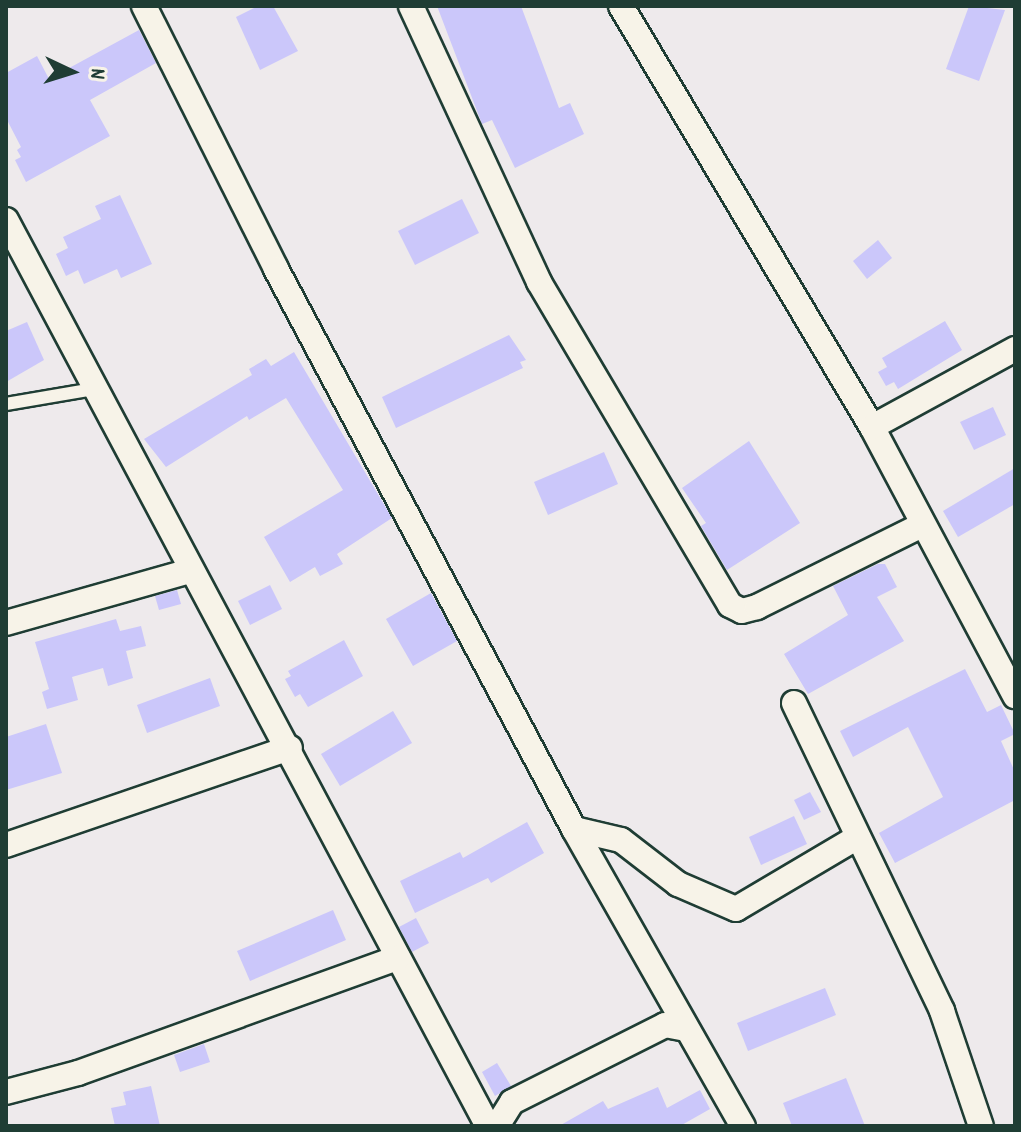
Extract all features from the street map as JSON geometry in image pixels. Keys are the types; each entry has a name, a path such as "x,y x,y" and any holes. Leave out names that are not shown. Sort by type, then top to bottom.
{"street":[{"path":"144,6 276,269 574,829 675,999 685,1029 743,1126"},
{"path":"411,6 539,282 730,605 742,611 757,607 922,525"},
{"path":"621,6 872,427 1015,696"},
{"path":"6,220 190,571 290,748 488,1126"},
{"path":"872,427 1015,349"},
{"path":"6,623 190,571"},
{"path":"794,703 856,838 942,1011 981,1126"},
{"path":"6,845 290,748"},
{"path":"574,829 621,840 678,884 736,909 856,838"},
{"path":"6,1092 78,1073 398,958"},
{"path":"497,1126 512,1102 665,1025 685,1029"}],"lane":[{"path":"6,404 94,389"}],"building":[{"path":"258,6 273,6 298,51 260,70 236,17"},
{"path":"437,6 521,6 559,108 570,103 584,134 515,168 492,120 482,124"},
{"path":"969,6 1005,10 979,81 946,69"},
{"path":"139,30 156,63 90,100 110,136 26,182 15,160 21,157 17,150 21,147 6,118 6,73 37,56 49,79"},
{"path":"120,195 152,264 121,278 117,269 84,284 78,270 66,276 56,254 68,248 63,237 101,219 95,206"},
{"path":"462,199 479,233 415,265 398,231"},
{"path":"878,240 892,258 867,279 853,261"},
{"path":"945,321 962,350 898,389 894,382 886,386 878,372 887,367 882,358"},
{"path":"27,322 44,360 6,382 6,331"},
{"path":"509,335 526,360 520,362 523,368 396,428 382,397"},
{"path":"294,352 392,518 337,554 343,564 320,576 315,567 290,582 264,537 343,490 286,398 249,420 247,416 166,467 144,439 252,375 249,369 266,359 271,366"},
{"path":"993,407 1006,435 974,450 960,422"},
{"path":"749,441 800,523 727,570 701,526 706,523 682,488"},
{"path":"604,452 618,484 548,515 534,482"},
{"path":"1015,468 1015,504 958,537 943,511"},
{"path":"878,564 885,564 897,587 877,597 904,641 808,694 784,654 848,615 833,586"},
{"path":"270,585 282,609 250,625 238,601"},
{"path":"177,590 181,604 159,610 155,596"},
{"path":"431,593 457,641 413,666 386,619"},
{"path":"116,619 120,631 141,626 146,646 126,651 133,678 108,686 103,668 72,677 78,700 47,709 42,692 49,689 35,642"},
{"path":"344,640 363,676 308,707 300,694 295,697 285,679 291,676 288,671"},
{"path":"965,669 987,712 1001,705 1015,734 1001,741 1015,772 1015,800 895,863 879,833 943,797 908,727 853,757 840,731"},
{"path":"210,678 220,706 147,733 137,705"},
{"path":"393,711 412,743 340,786 321,754"},
{"path":"46,724 62,773 6,790 6,737"},
{"path":"810,792 821,812 804,820 794,800"},
{"path":"794,816 807,844 761,865 749,837"},
{"path":"527,822 544,853 491,883 488,878 415,913 400,881 460,852 463,858"},
{"path":"333,910 346,940 250,981 237,951"},
{"path":"416,918 429,943 412,952 399,927"},
{"path":"825,988 836,1015 748,1051 737,1023"},
{"path":"204,1044 210,1062 180,1072 174,1055"},
{"path":"497,1063 511,1086 495,1096 482,1072"},
{"path":"846,1078 865,1126 792,1126 783,1103"},
{"path":"151,1086 160,1126 115,1126 111,1108 126,1105 123,1092"},
{"path":"658,1087 667,1108 700,1090 710,1109 680,1126 559,1126 603,1101 608,1109"}]}
